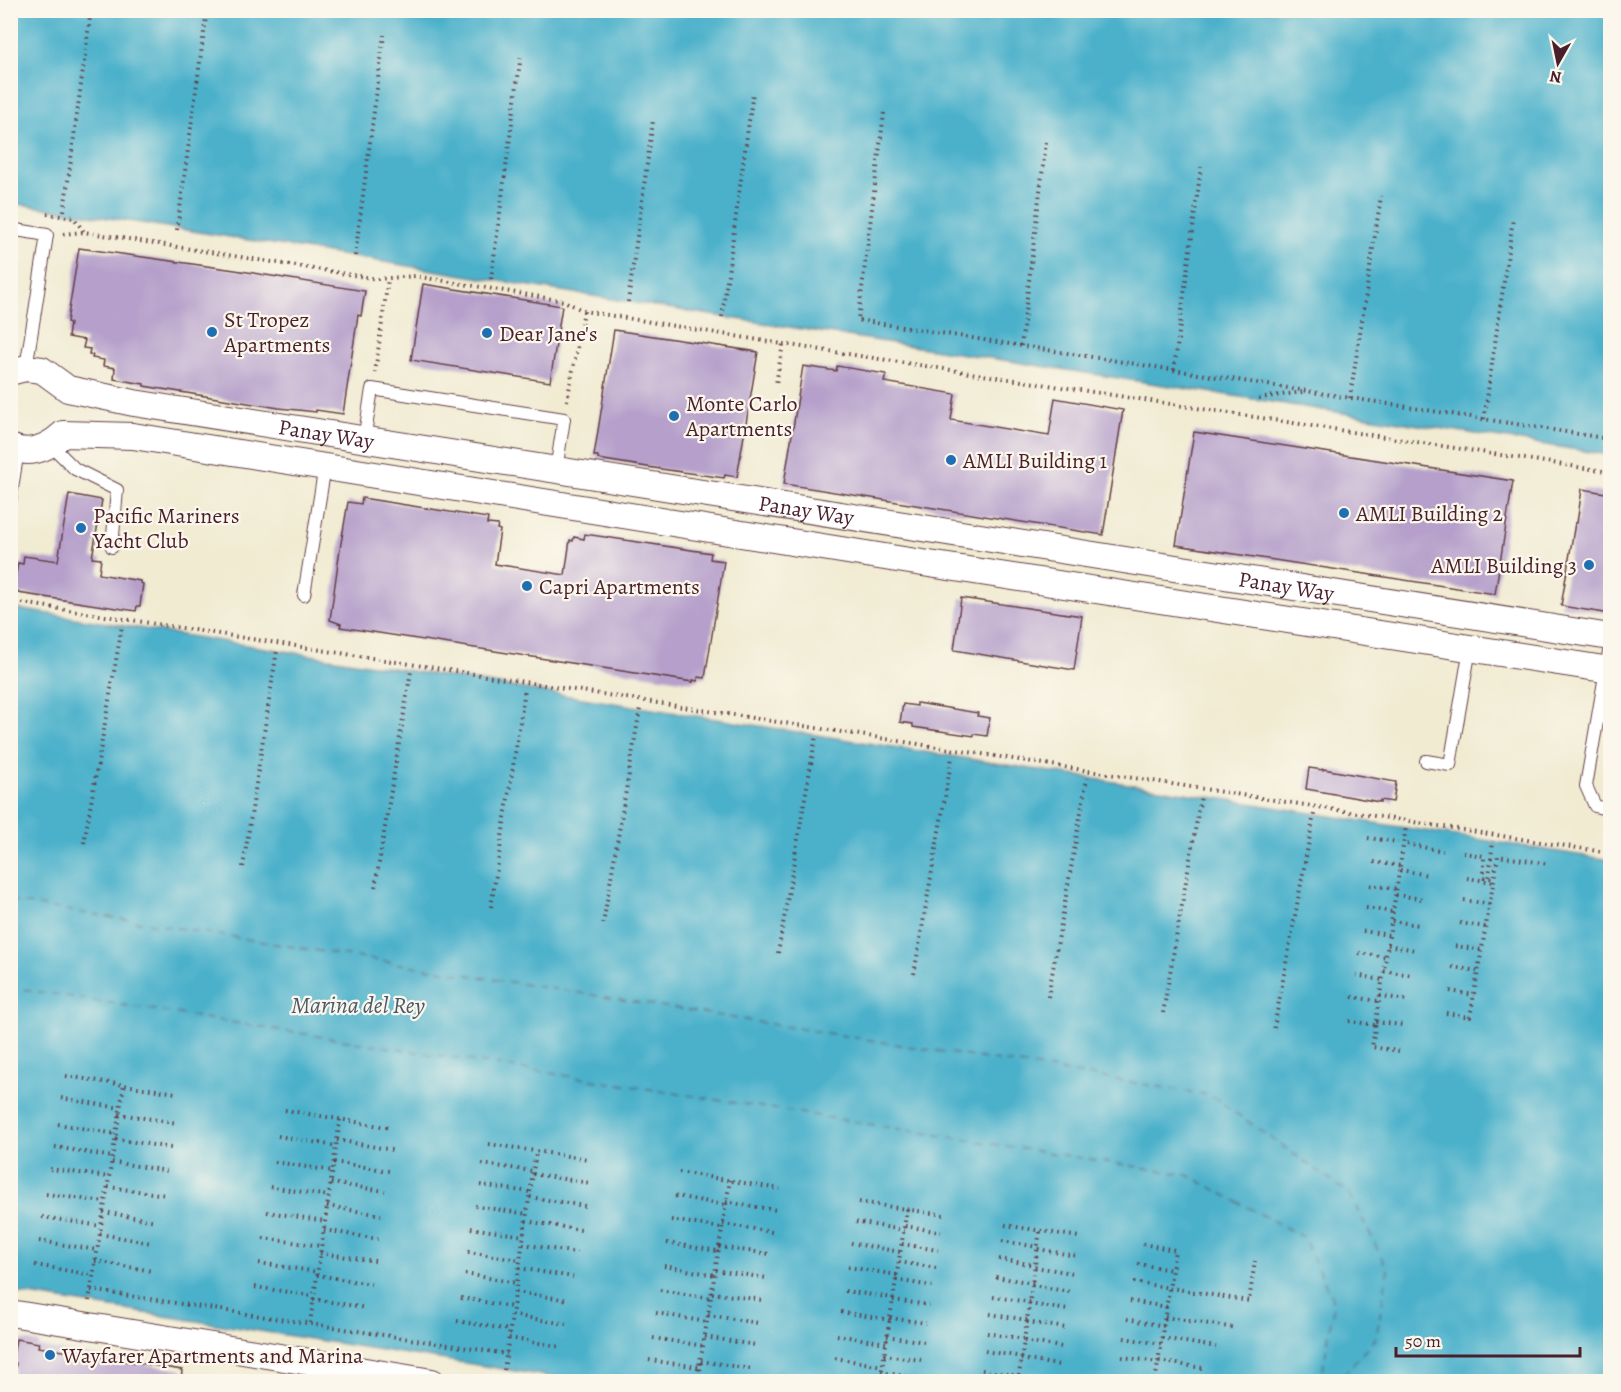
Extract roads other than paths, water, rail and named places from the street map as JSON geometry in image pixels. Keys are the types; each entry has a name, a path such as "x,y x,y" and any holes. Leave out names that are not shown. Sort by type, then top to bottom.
{"street":[{"name":"Panay Way","path":"18,370 42,370 68,388 134,403 1611,638"},
{"name":"Panay Way","path":"14,448 33,451 51,445 63,434 133,436 897,559 1470,648 1609,661"},
{"path":"10,1313 432,1382"}],"lane":[{"path":"10,229 47,235 18,370"},
{"path":"364,440 372,388 564,419 556,470"},
{"path":"51,445 75,469 117,490 112,547"},
{"path":"10,501 14,448"},
{"path":"304,595 325,466"},
{"path":"1426,761 1450,765 1470,648"},
{"path":"1609,661 1586,786 1594,806 1611,810"}],"water":[{"path":"11,10 1610,11 1610,455 11,203"},
{"name":"Marina del Rey","path":"11,608 1610,860 1610,1381 579,1381 11,1292"}],"place":[{"name":"St Tropez Apartments","path":"212,332"},
{"name":"Dear Jane's","path":"487,333"},
{"name":"Monte Carlo Apartments","path":"674,416"},
{"name":"AMLI Building 1","path":"951,460"},
{"name":"AMLI Building 2","path":"1344,513"},
{"name":"Pacific Mariners Yacht Club","path":"81,528"},
{"name":"AMLI Building 3","path":"1589,565"},
{"name":"Capri Apartments","path":"527,586"},
{"name":"Wayfarer Apartments and Marina","path":"50,1355"}]}
